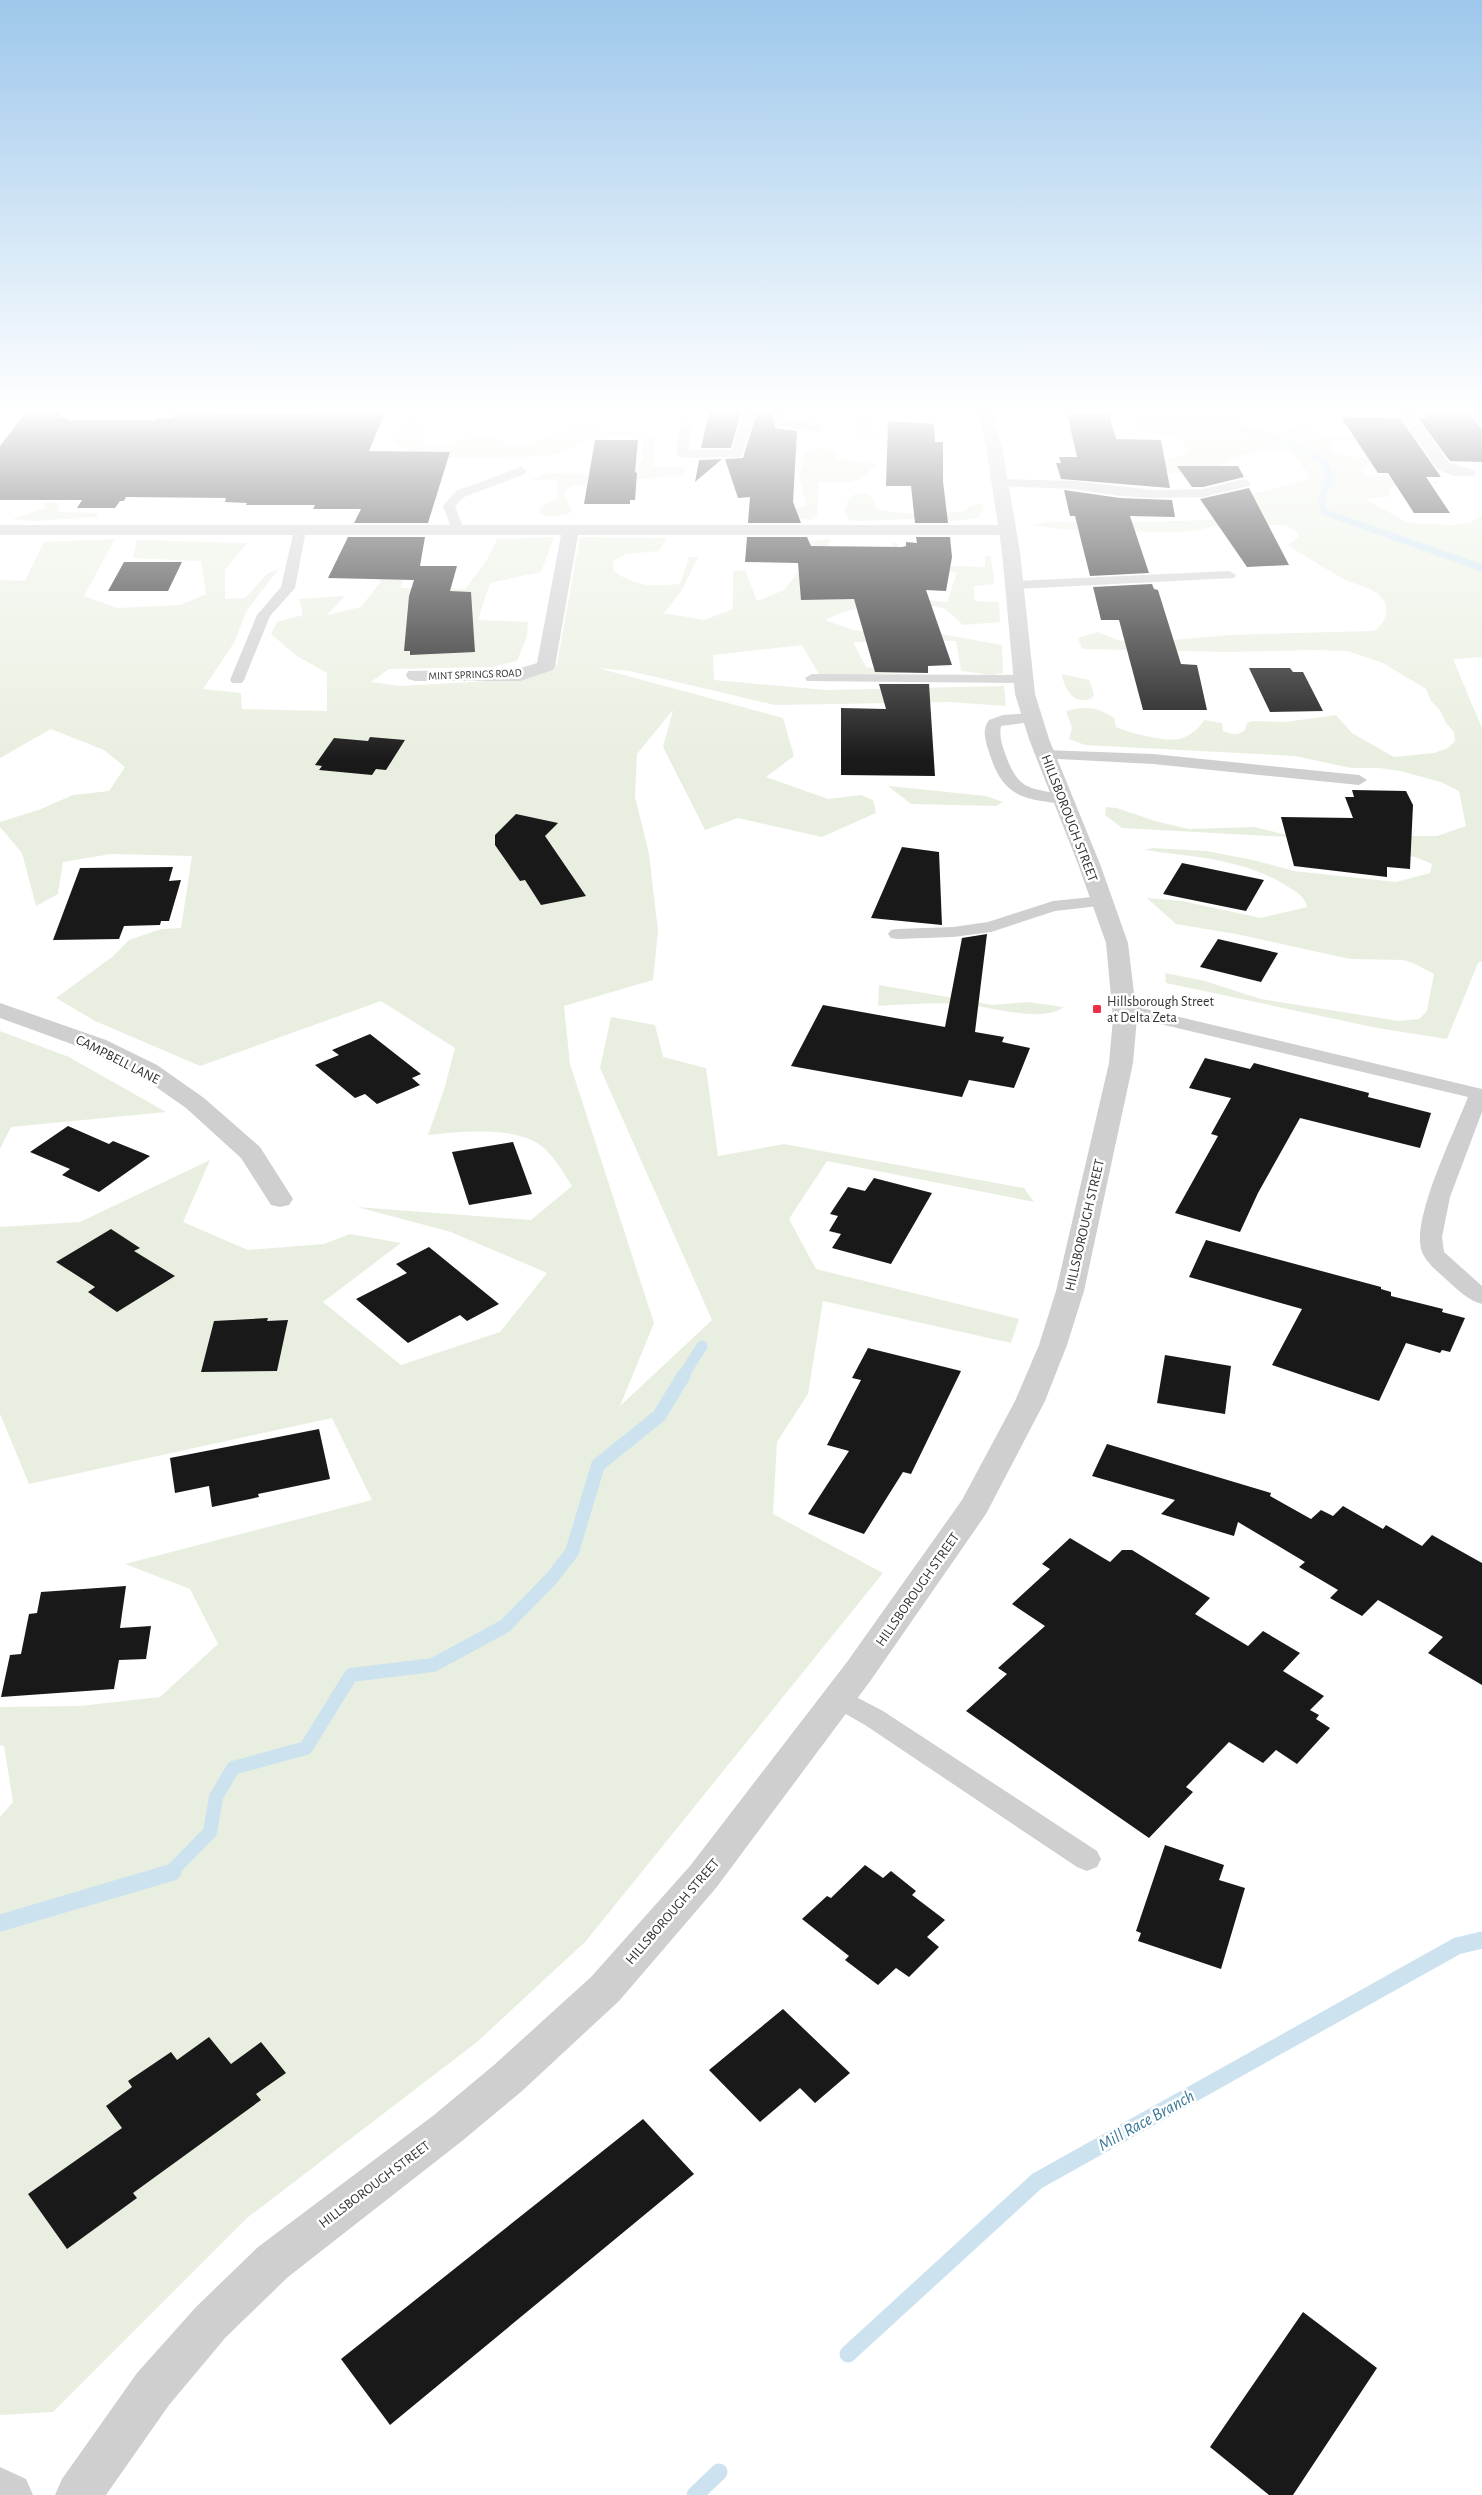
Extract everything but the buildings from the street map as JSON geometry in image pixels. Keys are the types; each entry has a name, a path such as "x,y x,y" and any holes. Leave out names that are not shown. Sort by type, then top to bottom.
{"street":[{"path":"0,530 1007,530"},
{"name":"MINT SPRINGS ROAD","path":"415,675 520,674 546,666 570,530"},
{"name":"HILLSBOROUGH STREET","path":"78,2495 153,2388 211,2322 273,2262 448,2128 508,2078 605,1989 704,1878 839,1698 975,1506 1030,1401 1053,1345 1070,1291 1120,1063 1125,1010 1117,943 1045,755 1025,694 1007,530"},
{"name":"CAMPBELL LANE","path":"0,1010 97,1045 148,1070 195,1103 251,1153 280,1198"},
{"path":"0,2490 10,2495"}],"lane":[{"path":"237,680 264,615 288,588 300,530"},
{"path":"1014,585 1229,575"},
{"path":"812,678 1024,679"},
{"path":"1032,718 1003,720 994,723 991,731 1002,769 1010,784 1023,792 1063,799"},
{"path":"1045,755 1153,759 1359,780"},
{"path":"897,934 953,932 992,927 1053,906 1102,901"},
{"path":"1125,1010 1479,1094 1441,1195 1430,1236 1432,1252 1456,1276 1482,1297"},
{"path":"839,1698 874,1718 1087,1859"}],"green space":[{"path":"1057,528 1204,528 1176,532"},
{"path":"1291,528 1482,528 1482,657 1453,659 1482,728 1482,961 1478,963 1447,1039 1377,1028 1166,983 1165,973 1205,981 1261,999 1399,1021 1419,1019 1427,1011 1434,974 1403,960 1350,959 1236,934 1176,924 1147,898 1182,901 1261,918 1307,907 1303,898 1296,892 1273,878 1256,871 1201,857 1144,850 1153,848 1207,851 1253,860 1294,871 1396,882 1430,873 1432,864 1415,857 1287,837 1122,828 1105,815 1106,807 1117,808 1155,821 1189,829 1254,827 1283,834 1437,836 1466,826 1459,791 1441,782 1400,771 1379,768 1351,768 1295,756 1085,745 1069,739 1072,728 1066,711 1091,708 1114,718 1116,727 1138,734 1173,740 1187,736 1197,729 1204,720 1222,723 1223,731 1234,734 1245,730 1247,723 1253,721 1285,722 1336,715 1352,733 1394,757 1434,753 1448,748 1455,741 1454,732 1446,723 1440,710 1431,701 1426,689 1383,663 1348,651 1228,652 1082,649 1078,638 1097,632 1121,641 1138,643 1229,635 1374,631 1378,628 1384,621 1386,611 1385,602 1382,598 1368,588 1345,580 1287,545 1299,537 1297,532"},
{"path":"554,537 541,572 490,583 478,620 528,622 527,636 517,661 491,667 389,669 371,682 401,686 524,679 541,674 557,664 580,537 666,538 659,551 626,554 613,561 614,571 622,577 645,585 680,584 689,557 698,557 682,590 664,613 704,620 733,609 733,571 745,570 757,601 784,590 797,574 812,565 811,541 831,539 820,561 824,600 881,596 947,602 957,572 901,569 892,543 898,543 901,565 985,567 985,556 990,555 994,576 993,584 974,586 975,601 999,602 1000,622 963,625 945,609 914,604 866,607 851,610 825,620 853,630 906,636 941,634 1002,645 1003,673 992,675 961,671 956,641 853,642 866,667 904,673 820,676 802,645 713,655 714,680 826,690 1004,686 1006,706 949,702 775,705 630,671 598,668 783,718 794,756 766,777 828,799 861,795 873,800 876,813 822,837 738,818 705,830 663,747 673,710 637,754 635,797 649,854 658,931 653,980 564,1006 570,1064 654,1323 620,1406 712,1320 600,1068 611,1017 655,1025 663,1057 706,1068 718,1156 784,1144 1024,1188 1034,1202 827,1161 789,1219 816,1269 1019,1319 1011,1343 823,1301 808,1394 777,1442 773,1514 883,1573 586,1941 477,2042 247,2218 53,2412 0,2415 0,1817 13,1802 4,1746 0,1745 0,1707 79,1706 160,1697 218,1644 190,1589 125,1564 372,1500 332,1418 29,1484 0,1414 0,1227 80,1222 210,1160 183,1222 248,1250 324,1244 350,1234 401,1243 323,1302 401,1365 500,1332 547,1273 451,1232 357,1207 531,1220 572,1186 547,1151 536,1142 523,1137 507,1133 490,1132 457,1132 428,1135 444,1090 455,1048 381,1001 200,1066 95,1021 56,998 112,957 129,940 161,929 181,928 192,856 111,854 63,862 58,894 36,906 22,853 0,827 0,822 41,809 73,795 109,791 125,767 104,750 51,729 0,758 0,580 25,581 44,542 115,539 84,596 117,608 180,605 206,594 201,561 133,558 137,540 247,543 225,570 225,599 245,598 268,573 279,569 247,610 234,643 203,689 241,693 242,709 327,711 327,673 297,656 271,634 277,622 303,615 299,599 345,596 327,615 361,607 379,584 387,566 411,563 400,588 465,589 487,560 497,539"},
{"path":"1062,674 1089,680 1094,694 1092,698 1080,700 1071,695 1065,686"},
{"path":"888,786 986,796 1003,802 996,806 911,804"},
{"path":"879,985 993,1005 1028,1002 1064,1007 1054,1012 1029,1014 952,1003 878,1006"},
{"path":"0,1031 69,1057 166,1112 11,1127 0,1149"}],"waterway":[{"path":"1370,528 1482,568"},
{"path":"683,1376 702,1346"},
{"path":"170,1873 210,1832 216,1797 233,1768 306,1748 351,1675 433,1665 505,1626 551,1579 572,1552 598,1465 659,1416 684,1375"},
{"path":"0,1923 170,1873"},
{"name":"Mill Race Branch","path":"848,2354 1037,2181 1457,1946 1482,1940"},
{"name":"Mill Race Branch","path":"695,2495 719,2472"}],"place":[{"name":"Hillsborough Street at Delta Zeta","path":"1097,1009"}]}
